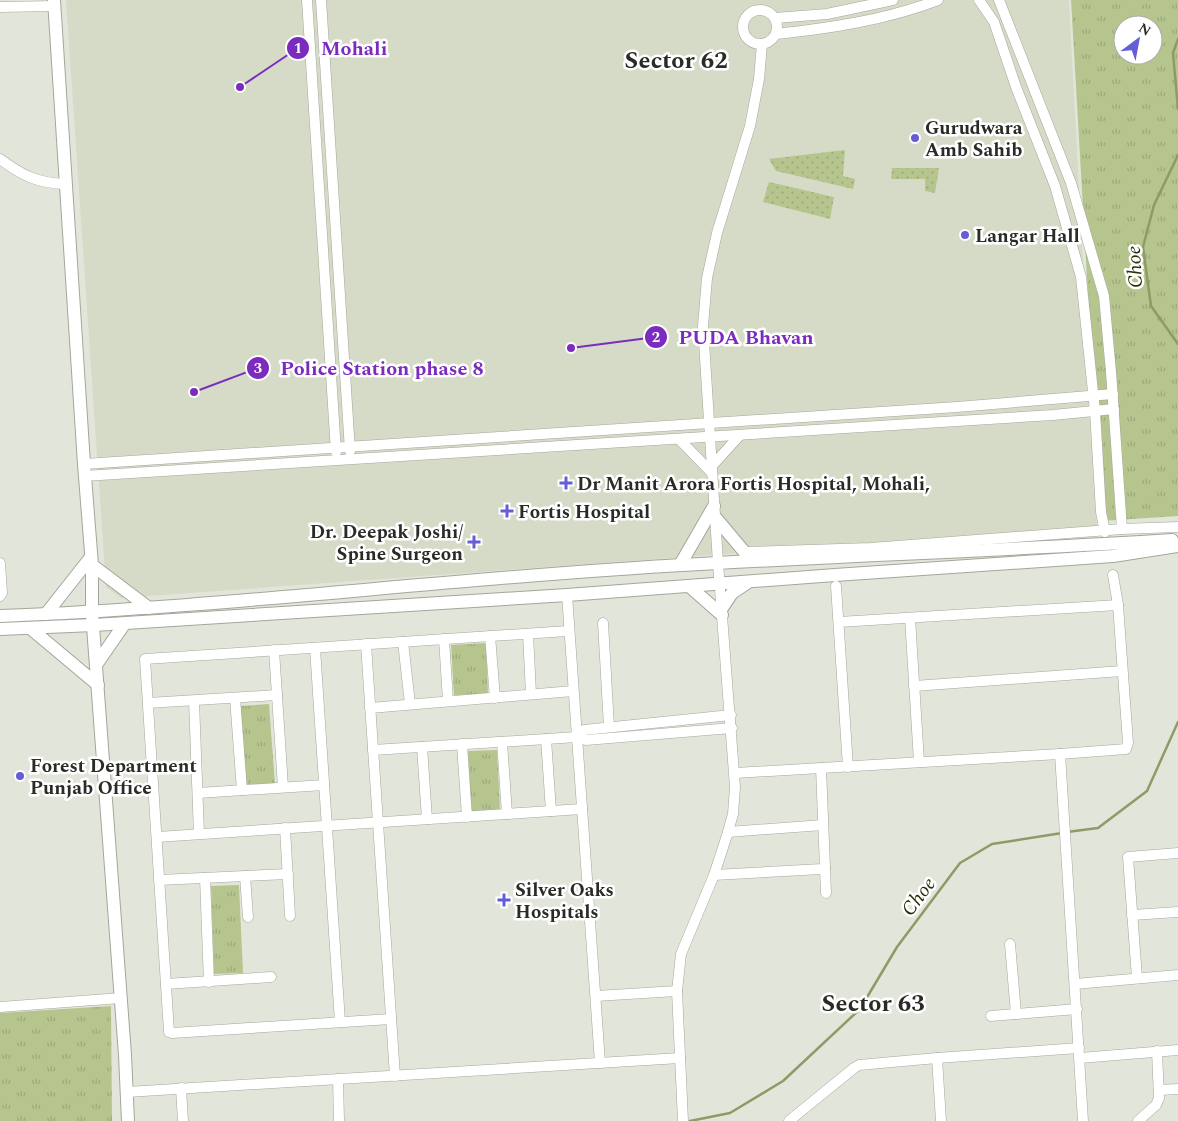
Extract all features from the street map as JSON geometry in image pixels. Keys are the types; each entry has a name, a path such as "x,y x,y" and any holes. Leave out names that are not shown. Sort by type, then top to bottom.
{"main road":[{"path":"54,3 91,561 96,665 121,998 128,1121"},
{"path":"680,565 714,511 749,556"},
{"path":"0,629 30,628 93,619 149,608 565,572 718,563 749,556 1178,540"},
{"path":"0,616 46,614 125,623 566,595 1113,556 1178,546"},
{"path":"91,561 149,608"},
{"path":"46,614 91,561"},
{"path":"689,586 722,612 734,590 749,582"},
{"path":"96,665 125,623"},
{"path":"30,628 98,685"}],"street":[{"path":"307,0 337,460"},
{"path":"321,0 351,459"},
{"path":"775,18 827,14 893,0"},
{"path":"776,34 775,18 762,5 752,12 743,24 743,30 748,39 762,44 769,41 776,34 874,20 938,0"},
{"path":"979,0 994,22 1016,87 1055,186 1083,285 1094,396 1101,512 1105,532"},
{"path":"999,0 1071,183 1104,296 1122,529"},
{"path":"0,8 54,3"},
{"path":"310,40 323,38"},
{"path":"683,1121 677,991 681,954 714,875 728,832 735,801 732,728 714,511 703,326 707,278 717,233 750,126 759,79 762,44"},
{"path":"316,139 330,139"},
{"path":"0,159 28,178 41,182 66,184"},
{"path":"330,347 343,346"},
{"path":"84,470 336,447 956,407 1113,394"},
{"path":"1052,400 1053,415"},
{"path":"956,407 958,420"},
{"path":"84,470 337,460 1053,415 1114,409"},
{"path":"858,413 859,426"},
{"path":"712,470 740,435"},
{"path":"679,438 712,470"},
{"path":"749,556 1105,532 1122,529 1178,527"},
{"path":"0,563 2,593 0,596"},
{"path":"735,773 1124,750 1128,746 1118,605 1113,575"},
{"path":"836,586 848,767"},
{"path":"566,595 600,1063"},
{"path":"839,622 1118,605"},
{"path":"910,618 920,762"},
{"path":"603,623 609,727"},
{"path":"391,1019 172,1033 169,1030 145,660 147,658 568,631"},
{"path":"528,634 531,694"},
{"path":"490,636 494,698"},
{"path":"444,639 448,701"},
{"path":"403,642 410,704"},
{"path":"366,644 395,1076"},
{"path":"315,648 340,1022"},
{"path":"274,650 283,788"},
{"path":"914,686 1122,671"},
{"path":"370,708 573,691"},
{"path":"148,703 277,695"},
{"path":"235,698 242,790"},
{"path":"194,700 199,834"},
{"path":"577,737 584,730 731,715"},
{"path":"373,750 577,737 586,740 732,728"},
{"path":"546,739 551,812"},
{"path":"502,742 507,814"},
{"path":"462,744 467,817"},
{"path":"422,747 427,819"},
{"path":"1060,754 1083,1121"},
{"path":"822,768 822,825 826,893"},
{"path":"198,793 324,785"},
{"path":"157,837 582,809"},
{"path":"728,832 822,825"},
{"path":"285,828 290,916"},
{"path":"1137,978 1128,857 1178,853"},
{"path":"714,875 825,868"},
{"path":"159,880 288,874"},
{"path":"245,876 248,917"},
{"path":"205,878 209,982"},
{"path":"1132,916 1178,912"},
{"path":"1010,944 1016,1014"},
{"path":"1075,984 1178,975"},
{"path":"166,984 271,977"},
{"path":"596,996 677,991"},
{"path":"0,1007 121,998"},
{"path":"991,1016 1077,1009"},
{"path":"789,1121 859,1065 937,1058 1178,1050"},
{"path":"1138,1121 1156,1105 1159,1098 1157,1052"},
{"path":"127,1092 680,1058"},
{"path":"937,1058 940,1121"},
{"path":"338,1079 339,1121"},
{"path":"181,1088 183,1121"},
{"path":"1159,1090 1178,1089"}],"shaded area":[{"name":"Sector 62","path":"66,0 1069,0 1097,527 121,598 106,587"}],"green space":[{"path":"1071,0 1178,0 1178,516 1101,521"},
{"path":"845,150 843,176 855,179 853,189 776,171 769,159"},
{"path":"892,168 939,168 935,193 925,191 925,179 891,179"},
{"path":"769,182 834,197 830,219 763,202"},
{"path":"486,643 488,694 454,695 451,645"},
{"path":"269,704 275,784 246,786 240,706"},
{"path":"497,750 500,810 471,812 468,751"},
{"path":"239,885 243,973 214,974 211,886"},
{"path":"111,1006 112,1121 0,1121 0,1013"}],"waterway":[{"name":"Choe","path":"1178,39 1173,53 1178,109"},
{"name":"Choe","path":"1178,155 1154,205 1143,247 1151,306 1178,344"},
{"name":"Choe","path":"1067,832 1098,828 1147,791 1178,722"},
{"name":"Choe","path":"690,1121 730,1113 783,1081 860,1009 897,947 960,863 992,844 1062,833"}],"place":[{"name":"Mohali","path":"240,87"},
{"name":"Gurudwara Amb Sahib","path":"915,138"},
{"name":"Langar Hall","path":"965,235"},
{"name":"PUDA Bhavan","path":"571,348"},
{"name":"Police Station phase 8","path":"194,392"},
{"name":"Dr Manit Arora Fortis Hospital, Mohali,","path":"566,483"},
{"name":"Fortis Hospital","path":"507,511"},
{"name":"Dr. Deepak Joshi/ Spine Surgeon","path":"474,542"},
{"name":"Forest Department Punjab Office","path":"20,776"},
{"name":"Silver Oaks Hospitals","path":"504,900"}],"district":[{"name":"Sector 62","path":"676,60"},
{"name":"Sector 63","path":"873,1003"}]}
